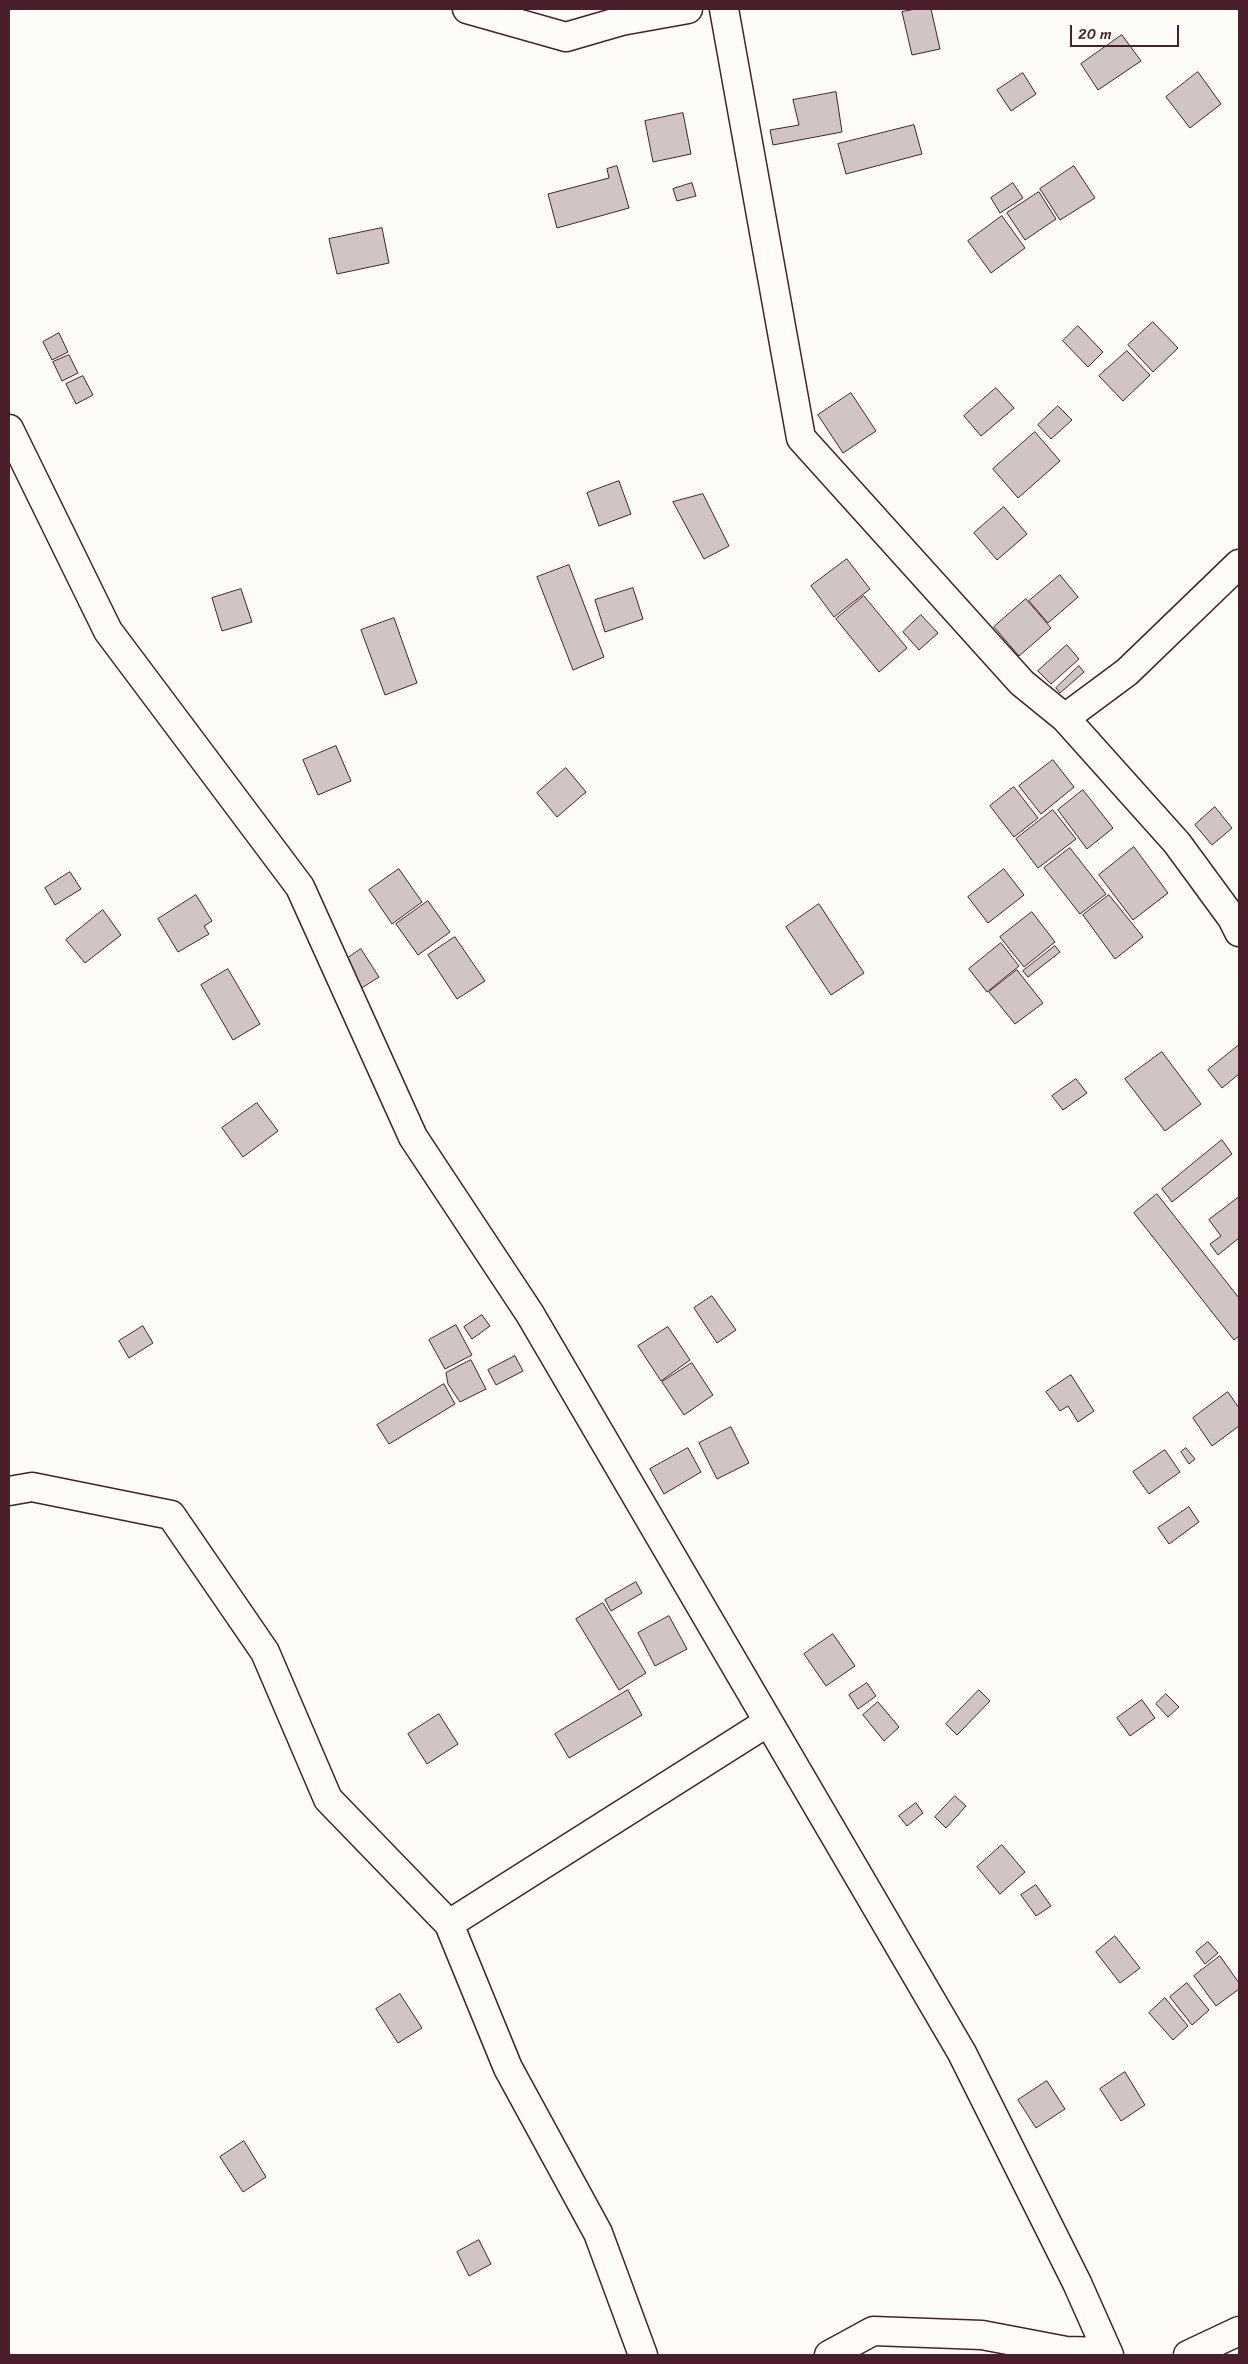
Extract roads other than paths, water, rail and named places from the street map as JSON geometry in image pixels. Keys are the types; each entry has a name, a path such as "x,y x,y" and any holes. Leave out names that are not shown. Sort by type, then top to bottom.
{"street":[{"path":"467,9 566,36 621,21 688,9"},
{"path":"724,9 801,438 1022,684 1065,718 1177,843 1232,918 1239,932"},
{"path":"9,429 108,631 300,887 413,1137 530,1314 962,2052 1077,2283 1108,2354 1066,2351 982,2335 873,2331 829,2355"},
{"path":"1065,718 1127,672 1239,564"},
{"path":"9,1491 32,1487 171,1515 265,1652 328,1799 449,1924 508,2068 598,2233 643,2355"},
{"path":"449,1924 768,1722"},
{"path":"1188,2355 1239,2330"}]}
